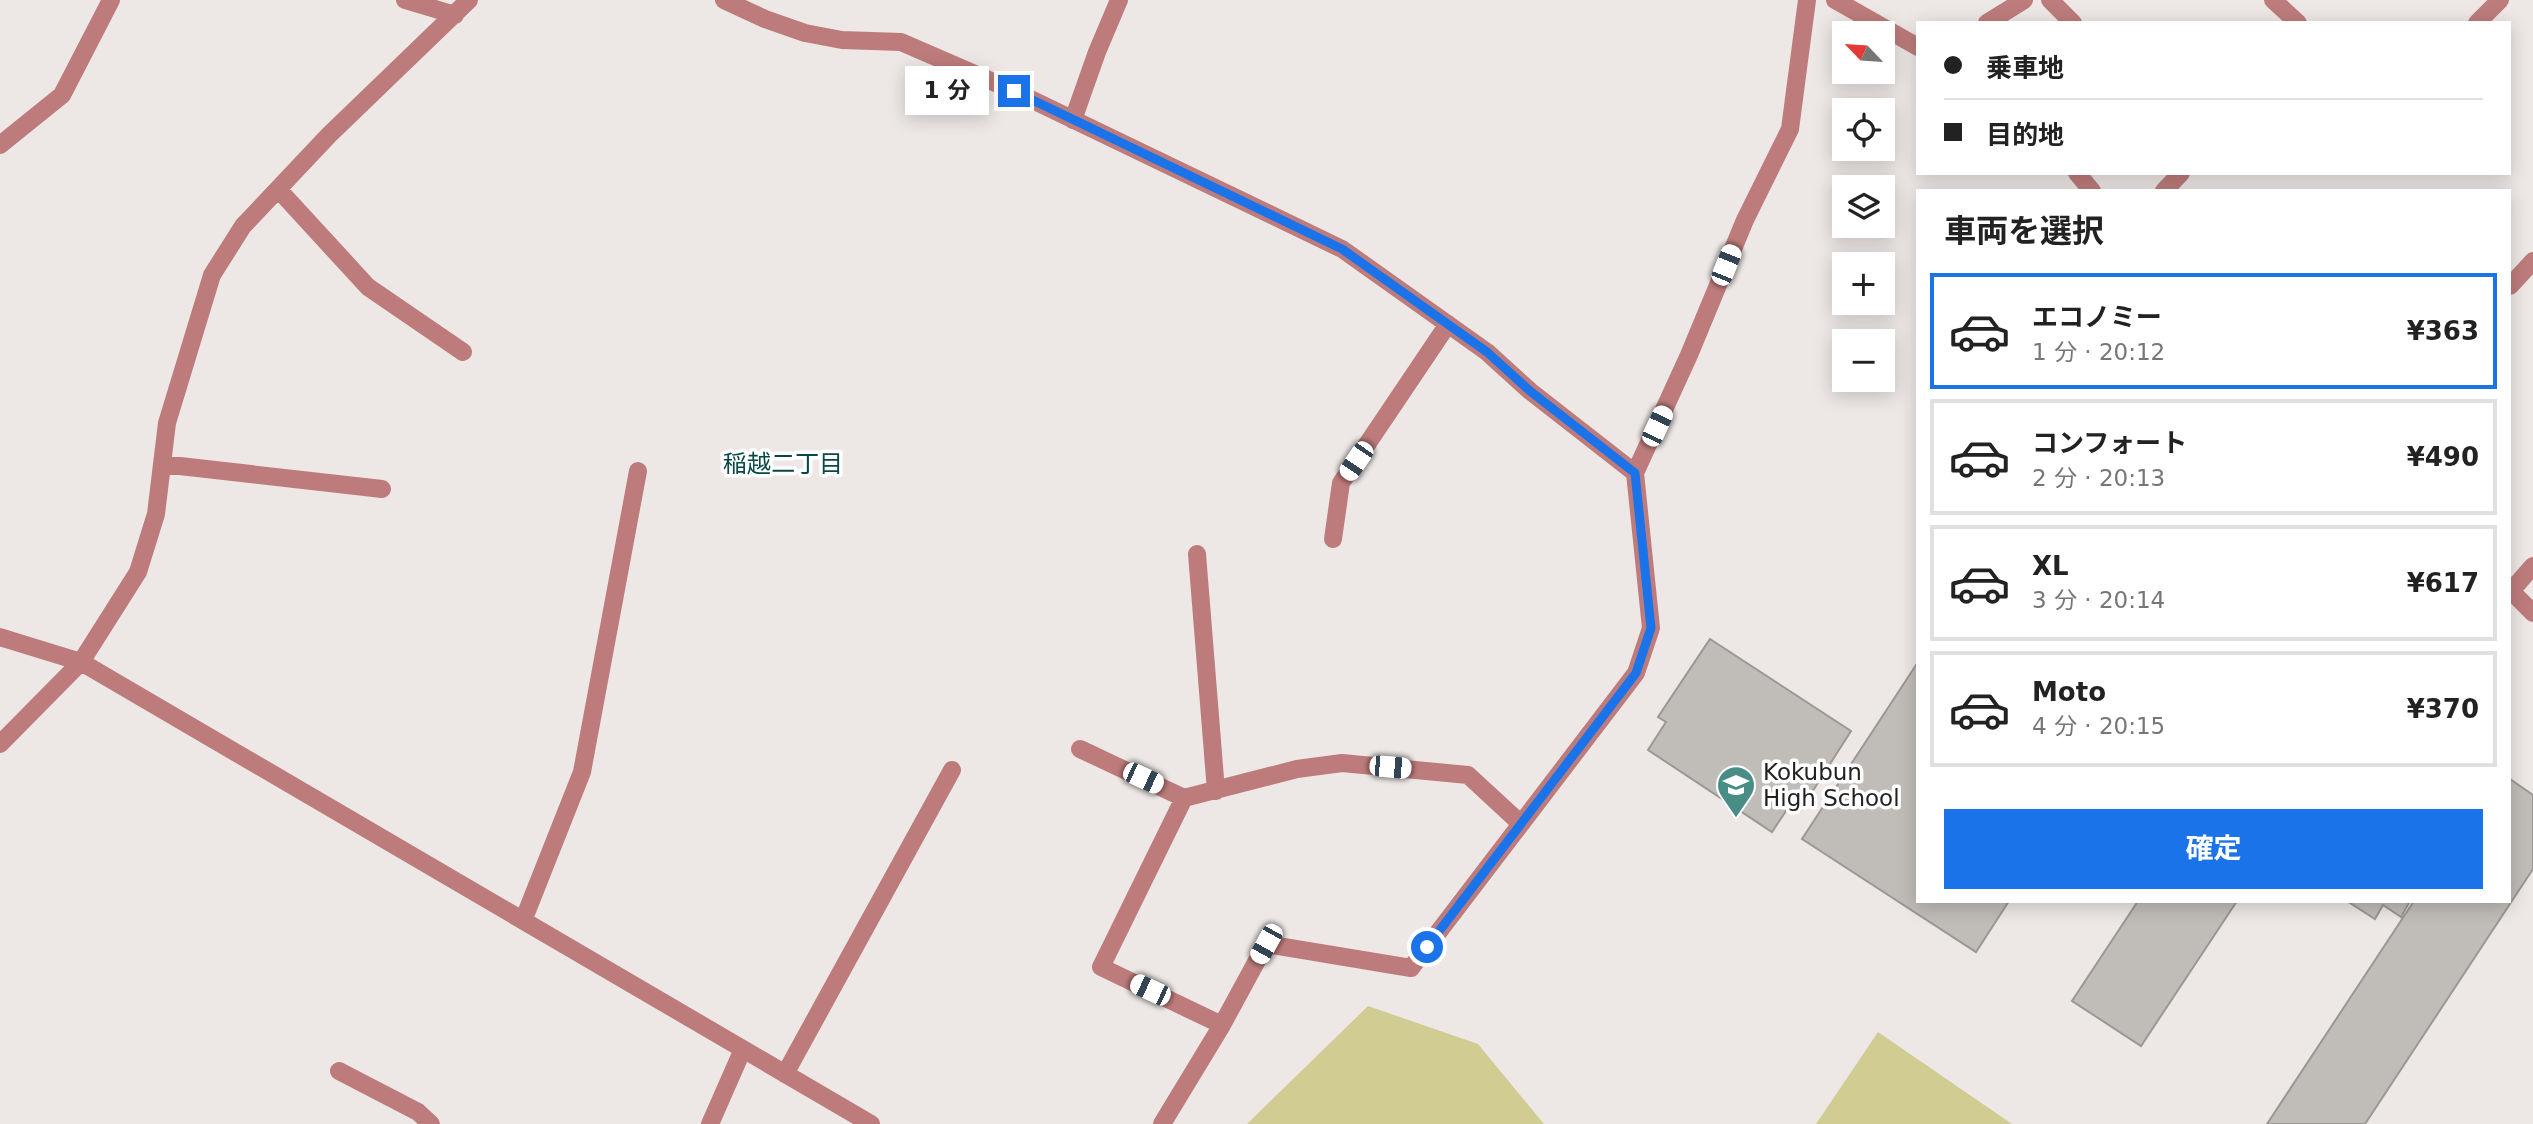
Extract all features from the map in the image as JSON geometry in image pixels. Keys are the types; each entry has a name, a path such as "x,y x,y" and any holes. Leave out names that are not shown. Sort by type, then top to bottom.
{"street":[{"path":"0,145 62,95 111,0"},
{"path":"405,0 455,15"},
{"path":"0,744 81,662 138,572 156,514 167,423 212,275 243,226 329,135 469,0"},
{"path":"724,0 765,19 805,33 842,40 901,42 1073,120 1342,249 1487,352 1530,391 1635,473"},
{"path":"1073,120 1119,0"},
{"path":"1161,1124 1223,1025 1266,944 1411,968 1636,673 1651,628 1635,473 1689,355 1745,220 1790,129 1807,0"},
{"path":"1835,0 1916,46"},
{"path":"1990,21 2024,0"},
{"path":"2050,0 2071,21"},
{"path":"2273,0 2296,21"},
{"path":"2479,21 2500,0"},
{"path":"2079,175 2090,189"},
{"path":"2166,189 2178,175"},
{"path":"278,189 368,287 463,352"},
{"path":"2511,285 2533,261"},
{"path":"1333,539 1340,484 1448,324"},
{"path":"162,464 382,489"},
{"path":"523,920 582,772 638,471"},
{"path":"1197,554 1216,791"},
{"path":"2511,589 2533,566"},
{"path":"2511,591 2533,613"},
{"path":"0,637 81,662 871,1124"},
{"path":"1080,749 1184,798 1297,769 1342,763 1468,775 1521,824"},
{"path":"785,1074 952,769"},
{"path":"1184,798 1101,967 1223,1025"},
{"path":"710,1124 743,1049"},
{"path":"339,1071 418,1112 431,1124"}],"shaded area":[{"path":"1368,1006 1478,1044 1544,1124 1247,1124"},
{"path":"1878,1032 2012,1124 1816,1124"}],"building":[{"path":"1710,639 1851,731 1800,811 1790,805 1772,832 1648,750 1666,722 1658,717"},
{"path":"1916,665 1916,903 2008,903 1976,952 1802,839"},
{"path":"2511,780 2533,795 2533,869 2511,902"},
{"path":"2137,903 2236,903 2141,1046 2072,1001"},
{"path":"2350,903 2409,903 2401,917 2383,905 2375,919"},
{"path":"2413,903 2511,903 2365,1124 2267,1124"}],"place":[{"name":"Kokubun High School","path":"1736,819"}],"district":[{"name":"稲越二丁目","path":"783,464"}],"route":[{"path":"1014,91 1342,249 1487,352 1530,391 1635,473 1651,628 1636,673 1427,947"}]}
